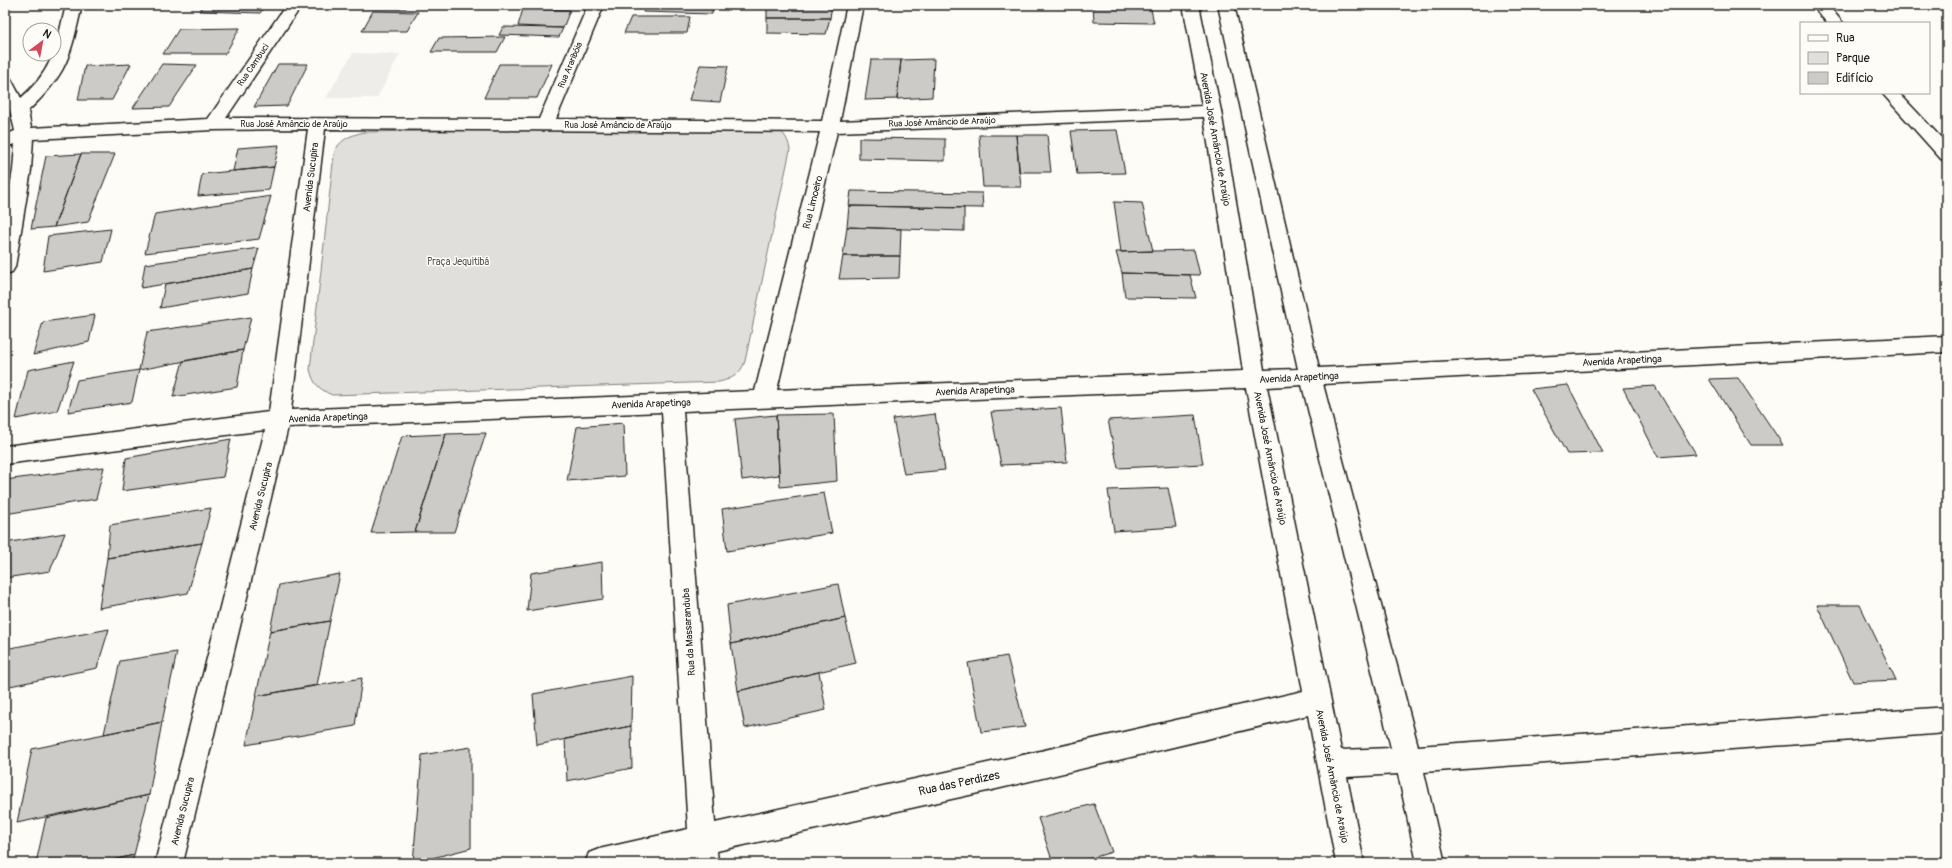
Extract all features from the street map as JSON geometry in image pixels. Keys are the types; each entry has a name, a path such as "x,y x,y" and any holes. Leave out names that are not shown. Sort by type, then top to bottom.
{"street":[{"path":"19,110 44,86 56,70 61,57 74,5"},
{"name":"Rua Cambuci","path":"213,124 294,5"},
{"name":"Rua Araribóia","path":"544,125 596,5"},
{"name":"Rua Limoeiro","path":"764,398 830,127 855,5"},
{"name":"Avenida José Amâncio de Araújo","path":"1191,5 1212,112 1255,379 1350,863"},
{"path":"1226,5 1310,376 1408,760 1431,863"},
{"path":"1820,5 1834,22"},
{"path":"5,83 19,110 24,134 22,170 5,267"},
{"path":"1891,94 1947,155"},
{"name":"Rua José Amâncio de Araújo","path":"5,141 24,134 213,124 317,123 830,127 1212,112"},
{"name":"Avenida Sucupira","path":"169,863 279,419 317,123"},
{"name":"Avenida Arapetinga","path":"5,455 279,419 1255,379 1947,344"},
{"name":"Rua da Massaranduba","path":"672,402 703,851"},
{"name":"Rua das Perdizes","path":"599,863 703,851 992,776 1318,700"},
{"path":"1331,764 1408,760 1947,720"}],"shaded area":[{"path":"353,53 400,54 377,98 326,98"}],"green space":[{"name":"Praça Jequitibá","path":"772,125 784,135 790,150 745,361 738,373 732,377 719,382 332,395 320,388 313,379 310,369 334,154 339,145 346,139 364,132"}],"building":[{"path":"96,5 144,5 143,7 96,7"},
{"path":"204,5 266,5 260,13 199,11"},
{"path":"330,5 407,5 406,8 328,8"},
{"path":"502,5 569,5 501,6"},
{"path":"645,5 713,5 712,14 643,12"},
{"path":"767,5 832,5 830,18 767,18"},
{"path":"1093,5 1150,5 1154,23 1094,22"},
{"path":"523,9 570,10 563,28 518,26"},
{"path":"373,11 418,12 407,31 362,31"},
{"path":"631,17 690,17 687,33 624,33"},
{"path":"767,18 830,18 826,34 767,33"},
{"path":"503,27 563,28 559,37 499,35"},
{"path":"240,28 225,54 163,54 179,29"},
{"path":"505,37 497,52 431,52 439,38"},
{"path":"934,59 932,97 897,99 901,60"},
{"path":"871,60 901,60 897,99 865,100"},
{"path":"131,64 112,100 78,100 85,66"},
{"path":"162,64 197,65 169,107 133,108"},
{"path":"278,64 308,64 287,106 254,107"},
{"path":"499,64 552,64 537,98 484,98"},
{"path":"700,65 728,66 720,102 689,100"},
{"path":"1117,130 1125,173 1077,174 1071,131"},
{"path":"979,135 1016,135 1021,187 983,187"},
{"path":"1016,135 1047,135 1051,172 1019,172"},
{"path":"859,138 945,139 945,161 859,159"},
{"path":"279,145 274,167 233,171 238,148"},
{"path":"81,154 54,227 31,229 46,156"},
{"path":"81,154 115,154 88,222 54,227"},
{"path":"274,167 269,190 198,196 202,174"},
{"path":"851,191 982,193 983,208 849,206"},
{"path":"271,196 259,239 145,253 155,214"},
{"path":"1114,202 1142,203 1153,251 1121,252"},
{"path":"849,206 964,208 964,231 847,227"},
{"path":"847,227 901,229 900,256 843,256"},
{"path":"111,229 103,262 43,271 48,236"},
{"path":"259,248 253,269 141,288 145,264"},
{"path":"1194,250 1200,275 1122,273 1116,252"},
{"path":"843,256 900,256 899,278 839,279"},
{"path":"253,269 248,293 160,308 165,284"},
{"path":"1122,273 1190,275 1196,298 1125,297"},
{"path":"95,315 89,342 33,355 43,322"},
{"path":"251,317 243,350 139,370 147,332"},
{"path":"243,350 237,387 173,397 183,361"},
{"path":"74,361 57,411 16,419 28,370"},
{"path":"139,370 132,402 68,412 77,380"},
{"path":"1738,378 1783,445 1751,445 1709,379"},
{"path":"1568,385 1603,453 1567,454 1531,389"},
{"path":"1655,386 1696,454 1658,457 1623,388"},
{"path":"1061,408 1067,462 1001,465 991,412"},
{"path":"834,414 837,481 780,487 776,415"},
{"path":"935,414 945,470 904,474 893,419"},
{"path":"776,415 779,475 742,480 735,419"},
{"path":"1195,415 1203,464 1118,468 1108,420"},
{"path":"623,423 625,476 567,481 577,427"},
{"path":"486,433 454,532 415,532 446,434"},
{"path":"446,434 415,532 371,533 402,436"},
{"path":"231,439 223,477 122,491 126,458"},
{"path":"104,467 96,499 5,514 5,480"},
{"path":"1168,488 1176,527 1114,531 1108,490"},
{"path":"824,493 832,533 727,551 722,509"},
{"path":"211,508 202,543 107,558 110,525"},
{"path":"65,533 50,571 5,578 5,543"},
{"path":"202,543 188,593 99,608 107,558"},
{"path":"602,562 603,599 527,611 531,573"},
{"path":"340,574 330,621 270,631 279,585"},
{"path":"838,584 845,618 731,644 727,605"},
{"path":"1817,605 1860,605 1896,680 1853,682"},
{"path":"845,618 856,663 738,691 731,644"},
{"path":"330,621 317,685 256,696 270,631"},
{"path":"109,629 97,668 5,687 5,649"},
{"path":"177,652 162,722 104,734 120,661"},
{"path":"1007,656 1025,727 981,732 968,663"},
{"path":"819,672 826,710 745,728 738,691"},
{"path":"632,676 631,726 537,745 533,694"},
{"path":"362,678 355,726 246,745 256,696"},
{"path":"162,722 149,795 17,823 32,749"},
{"path":"631,726 632,768 567,781 565,739"},
{"path":"471,747 471,848 413,863 422,755"},
{"path":"149,795 134,855 101,863 36,863 46,818"},
{"path":"1094,804 1112,852 1075,863 1053,863 1038,818"},
{"path":"134,855 132,863 101,863"}]}
